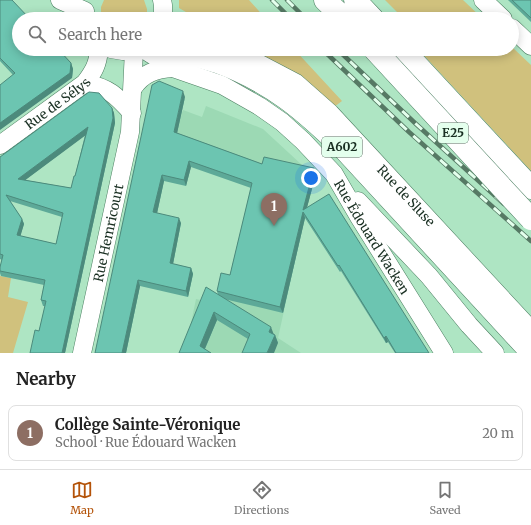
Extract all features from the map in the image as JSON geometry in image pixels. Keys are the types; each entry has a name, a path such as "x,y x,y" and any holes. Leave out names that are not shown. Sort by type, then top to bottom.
{"highway":[{"path":"325,0 337,12"},
{"path":"355,0 366,12"},
{"name":"E25","path":"381,56 531,218"},
{"name":"E25","path":"408,56 531,188"},
{"name":"A602","path":"173,58 216,62 231,59 292,102 319,124 345,150 531,352"}],"street":[{"path":"60,0 86,10"},
{"path":"483,0 496,12"},
{"path":"519,35 531,46"},
{"name":"Rue de Sélys","path":"0,145 85,83 95,70 98,56"},
{"name":"Rue Hemricourt","path":"82,353 130,132 137,56"},
{"path":"133,88 138,81 151,71 161,68 173,58"},
{"name":"Rue Édouard Wacken","path":"173,58 259,106 282,122 298,136 334,174 359,217 444,353"},
{"name":"Rue de Sluse","path":"231,59 296,82 330,113 531,330"},
{"path":"85,83 96,85 116,95 132,112"},
{"path":"334,174 429,276 469,325 495,353"}],"shaded area":[{"path":"104,0 144,0 147,12 101,12 101,7"},
{"path":"179,0 249,0 260,12 186,12 179,8"},
{"path":"385,0 463,0 476,12 397,12"},
{"path":"519,54 531,65 531,171 424,56 519,56"},
{"path":"264,56 300,56 342,101 334,107"},
{"path":"206,106 263,129 315,177 305,215 278,338 301,353 185,353 196,299 226,306 254,189 176,138 183,110 202,117"},
{"path":"0,276 11,278 8,297 28,302 13,353 0,353"}],"building":[{"path":"0,0 12,0 23,12 12,12 12,56 64,56 71,63 70,73 0,123 0,85 15,73 0,58"},
{"path":"512,0 531,0 531,18"},
{"path":"159,81 183,91 174,132 262,164 264,157 314,168 303,210 329,194 429,353 396,353 386,336 384,338 339,265 338,266 303,212 280,307 217,291 221,273 230,275 252,183 189,161 184,180 162,175 153,212 179,218 170,263 191,268 186,291 138,280 122,353 95,353 152,85"},
{"path":"89,92 99,93 112,108 113,118 62,353 30,353 35,330 39,331 46,301 41,300 45,280 0,271 3,255 0,254 0,157","holes":["88,127 71,188 18,179","6,195 63,213 56,244 17,235 22,219"]},
{"path":"206,287 271,327 269,332 275,335 267,353 242,353 250,334 214,312 200,346 211,353 179,353"}],"railway":[{"path":"272,0 284,12"},
{"path":"287,0 299,12"},
{"path":"329,56 409,132 531,241"},
{"path":"344,56 504,204"}],"place":[{"name":"Collège Sainte-Véronique","path":"274,226"}]}
